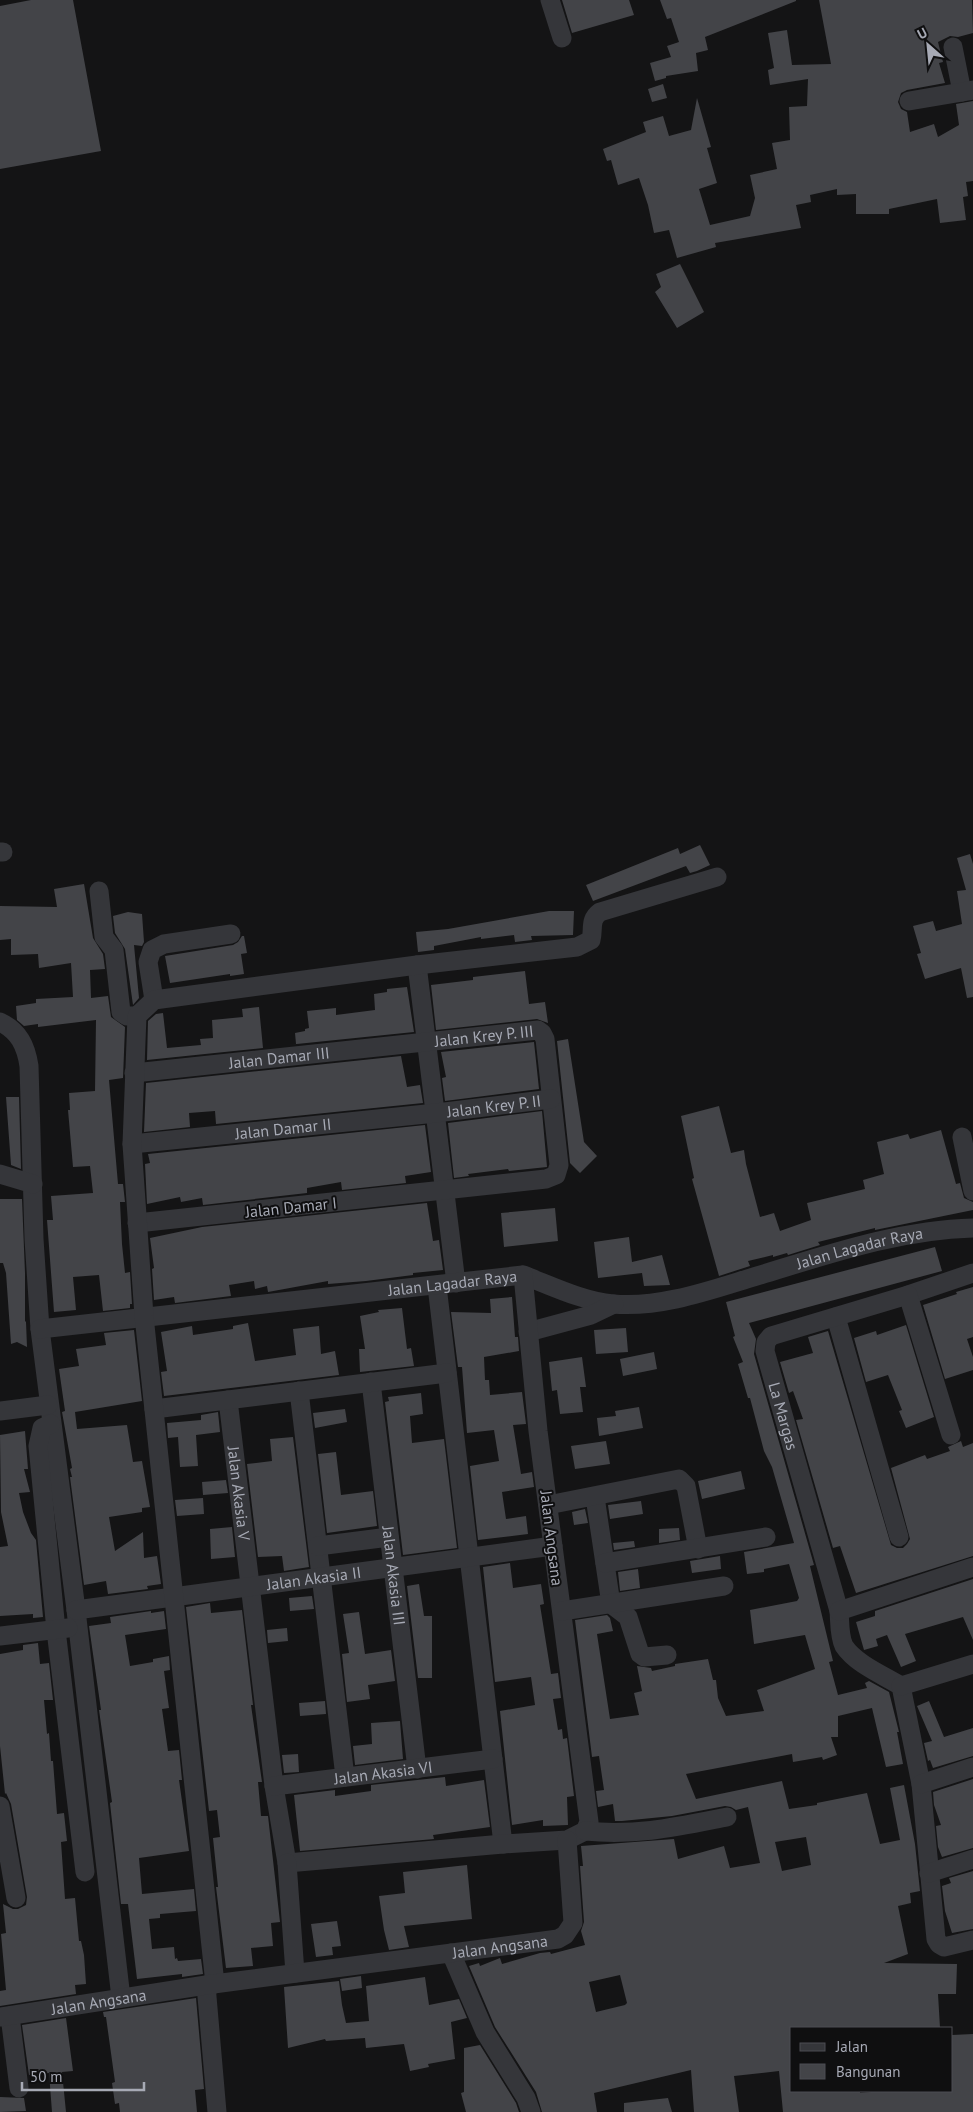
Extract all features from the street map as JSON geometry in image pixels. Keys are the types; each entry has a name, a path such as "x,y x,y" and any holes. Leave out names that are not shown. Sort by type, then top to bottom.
{"street":[{"path":"550,0 562,38"},
{"path":"909,101 967,91 953,47"},
{"path":"99,891 104,937 114,950 121,1012 128,1016 137,1016 154,1000 417,965 583,946 592,940 593,919 600,912 717,877"},
{"path":"154,1000 148,962 152,950 164,944 231,934"},
{"path":"417,965 456,1283"},
{"path":"137,1016 132,1144 137,1223 144,1316 174,1596 211,1984 217,2112"},
{"path":"0,1022 11,1027 18,1034 24,1044 30,1066 34,1239 40,1329 48,1406 77,1618 121,1998"},
{"name":"Jalan Krey P. III","path":"425,1041 538,1030 545,1039 551,1099"},
{"name":"Jalan Damar III","path":"134,1074 425,1041"},
{"name":"Jalan Krey P. II","path":"436,1113 551,1099"},
{"name":"Jalan Damar I","path":"137,1223 546,1179 556,1174 559,1165 551,1099"},
{"name":"Jalan Damar II","path":"132,1144 436,1113"},
{"path":"962,1138 973,1191"},
{"path":"0,1173 34,1184"},
{"name":"Jalan Lagadar Raya","path":"40,1329 523,1275 588,1300 614,1304 645,1303 711,1290 853,1248 918,1232 973,1228"},
{"name":"La Margas","path":"839,1611 765,1351 766,1342 771,1336 908,1295 973,1273"},
{"name":"Jalan Angsana","path":"523,1275 538,1431 589,1822 585,1831"},
{"path":"437,1286 503,1844"},
{"path":"908,1295 951,1435"},
{"path":"528,1332 591,1316 614,1304"},
{"path":"836,1317 899,1537"},
{"path":"154,1409 447,1373"},
{"name":"Jalan Akasia III","path":"371,1382 417,1768"},
{"path":"299,1391 345,1777"},
{"name":"Jalan Akasia V","path":"228,1400 274,1786 287,1863 295,1973"},
{"path":"0,1412 48,1406"},
{"path":"51,1424 42,1428 38,1446 56,1630 85,1872"},
{"path":"548,1505 679,1479 686,1486 698,1549"},
{"path":"595,1497 611,1604 628,1617 640,1654 644,1657 668,1655"},
{"path":"318,1546 389,1537"},
{"path":"605,1563 766,1537"},
{"name":"Jalan Akasia II","path":"0,1636 56,1630 77,1618 174,1596 553,1546"},
{"path":"971,1947 944,1947 936,1939 921,1784 901,1686 861,1662 844,1646 841,1637 839,1611 973,1568"},
{"path":"562,1611 724,1586"},
{"path":"901,1686 973,1664"},
{"name":"Jalan Akasia VI","path":"274,1786 493,1759"},
{"path":"921,1784 973,1767"},
{"path":"0,1806 4,1852 16,1898"},
{"path":"287,1863 567,1840 585,1831 615,1834 637,1833 727,1816"},
{"name":"Jalan Angsana","path":"5,2016 211,1984 558,1938 565,1935 573,1923 567,1840"},
{"path":"929,1873 973,1859"},
{"path":"451,1953 485,2032 526,2098 530,2112"},
{"path":"5,2016 19,2088"}],"building":[{"path":"31,0 73,0 101,151 0,169 0,6"},
{"path":"562,0 629,0 634,15 572,33"},
{"path":"660,0 796,1 705,37 708,50 696,53 698,71 666,76 666,78 655,81 650,63 671,57 667,46 679,42 671,18 667,19"},
{"path":"819,0 972,0 973,33 958,37 950,36 938,42 943,62 939,63 945,83 907,90 901,93 898,102 901,109 907,112 910,132 934,124 938,137 959,125 956,104 973,101 973,181 966,182 968,196 963,197 966,220 940,223 937,199 889,209 889,214 856,214 856,194 837,195 837,189 810,195 811,202 796,205 801,228 715,243 716,247 677,258 669,230 654,233 648,205 639,178 618,185 611,160 607,161 603,149 646,132 643,122 663,116 669,136 691,130 697,98 711,147 707,148 717,183 699,189 710,225 750,216 755,198 750,175 777,169 772,143 790,140 789,107 807,106 808,79 770,85 768,70 774,68 768,33 787,30 792,65 831,64"},
{"path":"663,84 667,98 652,102 648,89"},
{"path":"680,264 704,312 677,328 655,292 661,287 656,274"},
{"path":"700,845 710,865 697,871 690,873 686,866 593,901 586,885 678,848 680,854"},
{"path":"970,854 973,864 973,997 967,998 961,968 925,979 917,954 921,953 913,926 933,921 936,931 962,924 957,891 966,890 957,858"},
{"path":"84,884 93,938 103,954 105,969 90,970 91,998 108,996 111,1017 125,1027 123,1078 109,1080 118,1184 123,1184 125,1202 120,1202 122,1244 125,1273 130,1272 132,1304 130,1304 130,1308 103,1311 99,1275 73,1277 76,1310 54,1312 47,1220 53,1220 51,1196 93,1193 90,1166 73,1167 68,1110 70,1110 69,1093 95,1091 96,1020 38,1027 38,1024 24,1026 17,1020 16,1006 36,1003 36,999 73,997 71,963 39,968 38,954 11,955 11,939 0,940 0,906 57,907 54,889"},
{"path":"549,911 574,911 573,935 531,936 532,940 515,942 514,935 481,939 481,937 434,946 434,950 418,952 416,932 448,929"},
{"path":"128,912 142,914 144,942 142,946 134,945 139,998 133,1005 125,949 115,933 113,916"},
{"path":"244,936 247,953 241,954 244,974 230,976 230,974 170,983 165,956 233,945"},
{"path":"525,971 529,1004 545,1002 548,1023 537,1019 436,1030 431,985 473,980 473,977"},
{"path":"407,987 414,1032 287,1045 296,1044 295,1033 309,1028 307,1011 336,1008 336,1015 375,1010 374,994 387,992 387,989"},
{"path":"259,1007 263,1048 147,1060 148,1021 156,1014 163,1013 167,1048 201,1045 200,1039 213,1038 212,1020 243,1017 242,1009"},
{"path":"568,1039 584,1142 597,1156 580,1173 570,1163 557,1041"},
{"path":"534,1042 539,1089 445,1101 442,1078 446,1077 441,1052"},
{"path":"401,1056 407,1087 420,1085 423,1103 216,1124 215,1111 189,1113 190,1127 144,1132 146,1083"},
{"path":"6,1097 19,1097 21,1169 11,1165"},
{"path":"719,1106 731,1153 744,1150 760,1217 774,1213 780,1231 811,1220 807,1203 865,1189 863,1180 884,1174 877,1142 908,1134 910,1139 941,1130 956,1184 960,1183 964,1198 973,1202 973,1210 875,1230 875,1228 818,1242 820,1245 788,1255 787,1253 773,1257 773,1255 748,1261 750,1266 719,1276 692,1179 694,1178 681,1116"},
{"path":"542,1111 547,1167 509,1171 508,1169 468,1174 469,1176 454,1178 448,1123"},
{"path":"425,1125 431,1172 405,1176 406,1183 342,1190 341,1182 307,1188 307,1193 203,1205 202,1198 181,1202 180,1197 147,1204 145,1164 150,1163 148,1154"},
{"path":"0,1199 22,1199 27,1347 17,1342 11,1344 6,1273 3,1263 0,1263"},
{"path":"427,1203 433,1241 439,1240 443,1270 366,1281 328,1284 328,1281 268,1292 267,1286 255,1289 254,1281 229,1285 231,1296 175,1303 174,1297 154,1300 152,1269 154,1268 150,1238 202,1227"},
{"path":"555,1208 558,1241 504,1247 501,1213"},
{"path":"629,1237 632,1262 662,1255 670,1285 644,1286 642,1273 598,1278 594,1242"},
{"path":"935,1247 942,1271 749,1323 756,1339 754,1354 814,1565 810,1566 833,1661 829,1662 838,1695 867,1688 865,1683 869,1681 889,1692 899,1732 897,1732 903,1764 886,1767 872,1708 838,1716 838,1737 831,1737 837,1755 823,1760 822,1757 793,1762 792,1754 686,1774 696,1799 782,1781 789,1809 817,1805 817,1803 867,1793 880,1844 900,1840 890,1788 904,1785 915,1844 920,1891 910,1893 911,1903 898,1906 908,1954 884,1963 957,1964 956,1994 938,1994 940,2027 790,2027 790,2092 953,2092 953,2035 973,2034 973,2112 783,2112 779,2071 734,2076 739,2112 694,2112 691,2070 594,2093 597,2112 542,2112 536,2092 495,2027 469,1966 479,1963 480,1966 500,1958 502,1964 540,1953 550,1952 551,1954 585,1945 581,1931 584,1922 580,1866 583,1866 581,1846 674,1839 678,1859 724,1846 730,1868 760,1863 748,1807 736,1810 725,1806 672,1816 615,1821 613,1804 598,1807 596,1791 604,1790 599,1756 592,1757 575,1620 607,1615 610,1618 613,1631 597,1634 610,1719 639,1715 634,1693 642,1691 637,1666 651,1668 652,1671 675,1666 675,1664 708,1659 713,1680 716,1680 718,1698 726,1716 764,1711 757,1690 815,1669 805,1635 754,1644 750,1610 797,1601 799,1598 789,1564 764,1569 764,1572 747,1574 744,1552 794,1543 772,1467 764,1451 750,1398 748,1398 738,1364 743,1362 733,1337 735,1336 726,1302","holes":["806,1837 811,1865 782,1871 775,1842","620,1975 627,2003 596,2012 589,1982"]},
{"path":"973,1287 973,1337 967,1339 973,1357 973,1370 945,1379 923,1305"},
{"path":"512,1297 515,1337 518,1337 519,1351 484,1357 485,1380 489,1380 490,1395 522,1392 526,1424 513,1425 521,1474 532,1472 534,1487 502,1492 506,1519 526,1516 528,1534 478,1540 470,1466 499,1461 494,1430 467,1433 462,1367 458,1367 451,1312 491,1313 490,1299"},
{"path":"402,1308 407,1349 411,1348 414,1366 360,1372 359,1349 365,1349 360,1316 379,1312 378,1310"},
{"path":"248,1323 255,1361 296,1355 293,1329 319,1326 321,1354 335,1351 339,1375 164,1396 161,1372 167,1371 161,1332 192,1326 193,1335 233,1329 233,1326"},
{"path":"906,1325 934,1417 906,1428 899,1411 902,1410 888,1375 866,1382 854,1338 876,1331 877,1335"},
{"path":"626,1328 628,1352 596,1354 594,1330"},
{"path":"134,1330 142,1401 75,1412 77,1429 127,1425 133,1462 142,1461 150,1507 142,1508 142,1512 109,1517 115,1551 143,1532 144,1558 157,1556 161,1584 147,1586 148,1589 108,1594 106,1581 84,1585 70,1477 72,1477 70,1469 72,1468 62,1412 65,1411 59,1369 79,1366 76,1349 106,1345 104,1333"},
{"path":"828,1331 891,1545 903,1548 910,1539 891,1468 925,1455 927,1459 950,1451 948,1447 961,1441 963,1447 973,1443 973,1556 856,1593 840,1546 833,1548 796,1420 803,1419 793,1391 789,1393 780,1362 813,1353 808,1337"},
{"path":"654,1352 657,1369 623,1376 620,1359"},
{"path":"582,1357 586,1387 580,1387 583,1412 560,1414 557,1390 552,1391 549,1362"},
{"path":"421,1393 423,1414 410,1416 412,1443 444,1439 457,1548 403,1555 385,1402 389,1401 388,1397"},
{"path":"639,1407 643,1428 599,1436 597,1418 616,1416 615,1411"},
{"path":"345,1409 347,1422 315,1428 313,1413"},
{"path":"218,1412 220,1432 196,1435 198,1466 180,1467 178,1437 168,1438 167,1423 201,1420 201,1415"},
{"path":"25,1431 28,1469 24,1469 30,1492 19,1493 23,1512 31,1533 36,1540 43,1617 33,1618 33,1614 0,1616 0,1547 8,1546 1,1512 0,1435"},
{"path":"293,1437 309,1567 284,1571 282,1556 258,1557 247,1464 272,1461 270,1439"},
{"path":"606,1441 610,1464 575,1469 571,1446"},
{"path":"336,1452 341,1495 373,1491 377,1526 327,1533 318,1454"},
{"path":"741,1471 745,1489 702,1499 698,1481"},
{"path":"226,1480 228,1493 203,1495 202,1482"},
{"path":"203,1498 204,1514 177,1516 175,1500"},
{"path":"641,1501 643,1514 610,1519 608,1505"},
{"path":"585,1509 588,1523 574,1525 572,1512"},
{"path":"232,1527 235,1557 211,1559 210,1529"},
{"path":"679,1528 680,1540 659,1543 659,1529"},
{"path":"634,1541 635,1547 614,1550 613,1543"},
{"path":"720,1556 721,1569 692,1573 690,1561"},
{"path":"510,1563 513,1588 541,1584 544,1604 540,1605 551,1674 558,1673 561,1698 553,1699 558,1730 562,1729 563,1739 567,1738 574,1796 567,1797 568,1825 543,1826 543,1820 512,1825 500,1711 535,1705 531,1677 495,1682 483,1567"},
{"path":"638,1569 640,1588 620,1591 618,1572"},
{"path":"973,1579 973,1640 963,1617 905,1634 916,1661 901,1667 887,1635 876,1639 878,1646 864,1650 856,1622 875,1616 875,1611"},
{"path":"419,1584 424,1616 432,1616 432,1678 418,1678 407,1586"},
{"path":"312,1596 314,1609 290,1611 289,1598"},
{"path":"210,1603 211,1613 242,1610 253,1705 251,1705 262,1782 258,1782 261,1816 268,1816 280,1922 271,1923 273,1946 251,1948 253,1966 226,1968 216,1887 218,1887 213,1838 220,1837 217,1810 209,1811 186,1607"},
{"path":"151,1611 151,1613 164,1611 166,1629 125,1635 130,1666 153,1662 153,1659 169,1656 170,1670 164,1671 169,1708 162,1709 168,1751 179,1750 182,1780 179,1780 189,1851 139,1858 142,1894 194,1889 196,1911 160,1914 160,1918 149,1919 152,1949 174,1947 175,1959 177,1958 178,1961 201,1959 203,1974 182,1977 182,1974 137,1979 128,1904 121,1904 110,1803 112,1802 89,1626 111,1623 110,1617"},
{"path":"359,1612 365,1654 391,1650 395,1681 368,1685 370,1699 347,1702 342,1654 349,1653 343,1614"},
{"path":"287,1628 288,1641 268,1643 267,1630"},
{"path":"38,1643 40,1664 49,1663 53,1700 44,1700 47,1734 49,1733 51,1761 53,1761 57,1814 64,1813 67,1841 61,1842 65,1899 75,1898 79,1941 81,1941 84,1955 86,1984 75,1985 76,1994 0,2006 0,1991 6,1990 1,1934 6,1933 3,1904 13,1909 18,1909 26,1905 27,1897 11,1804 5,1794 0,1746 0,1654 23,1650 23,1645"},
{"path":"325,1701 326,1714 300,1716 299,1703"},
{"path":"929,1701 944,1737 973,1728 973,1756 933,1768 930,1760 928,1761 924,1743 932,1741 917,1706"},
{"path":"400,1721 403,1759 355,1765 353,1746 372,1744 371,1723"},
{"path":"298,1754 299,1772 284,1773 282,1755"},
{"path":"445,1777 446,1786 484,1780 490,1827 433,1835 434,1839 300,1851 294,1795 335,1790 335,1796 371,1791 371,1785"},
{"path":"973,1779 973,1848 942,1857 938,1847 936,1826 941,1825 934,1805 933,1792"},
{"path":"467,1865 472,1919 404,1926 409,1947 389,1950 379,1896 405,1893 403,1872"},
{"path":"973,1871 973,1929 952,1933 945,1911 942,1886 951,1883 949,1878"},
{"path":"337,1921 341,1946 332,1947 333,1955 316,1957 311,1924"},
{"path":"361,1976 362,1988 342,1991 340,1979"},
{"path":"425,1977 429,2005 459,1999 467,2018 451,2022 455,2059 428,2064 429,2067 410,2071 404,2044 366,2048 365,2038 326,2041 325,2039 288,2048 284,1987 339,1981 346,2023 369,2021 366,1986"},
{"path":"196,1998 204,2089 195,2090 197,2112 120,2112 119,2103 115,2104 112,2083 115,2082 106,2017 104,2017 103,2012"},
{"path":"66,2018 73,2071 62,2072 66,2112 52,2112 49,2073 29,2075 22,2025"},
{"path":"480,2045 516,2103 519,2112 466,2112 461,2093 464,2092 464,2048"},
{"path":"0,2097 24,2098 26,2111 0,2112"},
{"path":"668,2098 672,2112 624,2112 624,2103"}]}
